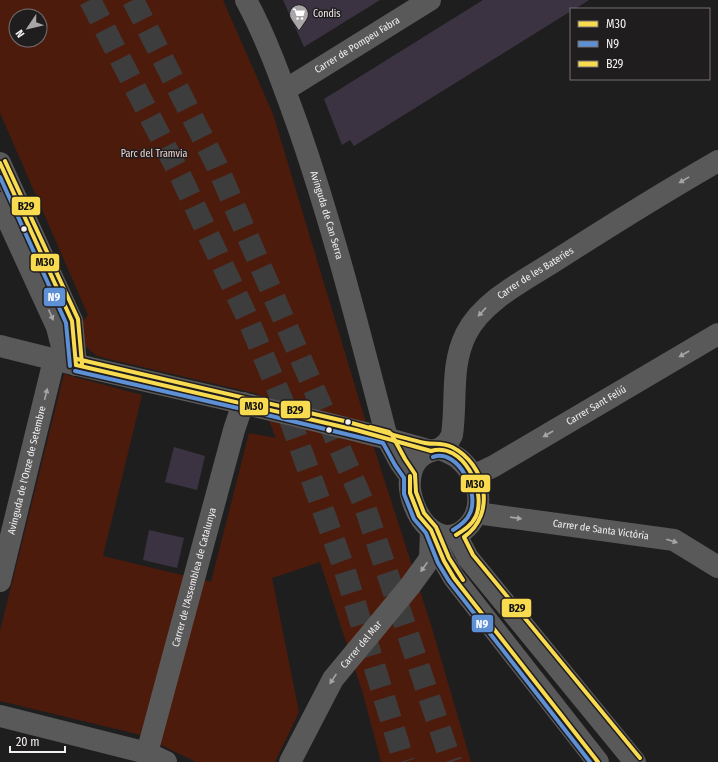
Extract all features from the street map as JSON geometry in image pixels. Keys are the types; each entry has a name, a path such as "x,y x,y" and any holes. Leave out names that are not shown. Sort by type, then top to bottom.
{"street":[{"name":"Avinguda de Can Serra","path":"246,0 274,60 318,188 387,438 400,462 410,476"},
{"name":"Carrer de Pompeu Fabra","path":"285,90 430,0"},
{"name":"Carrer de les Bateríes","path":"436,450 448,442 452,435 456,367 459,353 466,335 475,320 487,307 582,243 718,160"},
{"path":"0,162 72,321 76,365"},
{"path":"0,203 10,244 57,328 62,347 76,365"},
{"name":"Carrer Sant Feliú","path":"473,476 494,466 718,334"},
{"path":"0,346 450,453 459,459 473,476 478,499 477,513 474,520 467,528 456,535 449,537 440,536 431,530 419,516 410,493 410,476 414,465 418,459 436,450"},
{"name":"Avinguda de l'Onze de Setembre","path":"0,581 54,360"},
{"name":"Carrer de l'Assemblea de Catalunya","path":"156,757 234,430 243,403"},
{"name":"Carrer de Santa Victòria","path":"477,513 674,540 718,567"},
{"path":"431,530 444,560 454,578 598,762"},
{"name":"Carrer del Mar","path":"290,762 333,679 410,586 430,558 431,530"},
{"path":"456,535 468,558 635,762"},
{"path":"0,716 156,757"}],"green space":[{"name":"Parc del Tramvia","path":"0,0 223,0 273,114 367,426 432,628 471,762 381,762 363,694 320,562 272,578 299,712 275,762 196,762 141,735 0,701 0,631 64,374 142,395 103,556 211,582 249,433 276,438 258,394 97,356 84,345 77,328 88,315 0,113"}],"building":[{"path":"283,0 380,0 304,47"},
{"path":"483,0 589,0 577,8 570,8 570,12 354,146 350,140 342,145 324,99"},
{"path":"174,447 205,456 197,490 165,482"},
{"path":"149,530 184,538 177,568 143,560"}],"tunnel":[{"path":"90,0 181,177 247,317 288,414 344,568 404,762"},
{"path":"133,0 217,166 364,504 451,762"}],"transit line":[{"name":"B29","path":"5,161 78,319 82,364"},
{"name":"M30","path":"0,163 72,321 76,365"},
{"name":"N9","path":"0,177 66,323 70,366"},
{"name":"B29","path":"77,359 340,420 414,441 445,445 452,447 464,455 473,465 483,490 484,503 481,516 474,527 464,537 473,555 640,758"},
{"name":"M30","path":"76,365 356,430 431,451"},
{"name":"N9","path":"75,371 383,443 404,478 404,494 414,519 426,533 438,563 449,581 590,762"},
{"name":"B29","path":"370,427 389,432 392,435 415,474 416,492 424,513 436,527 449,558 463,580"},
{"name":"M30","path":"431,451 442,450 453,453 462,460 475,481 478,493 476,516 470,525 456,535"},
{"name":"N9","path":"433,457 443,456 451,459 459,466 470,485 472,506 469,515 464,522 453,530"},
{"name":"M30","path":"410,476 410,493 419,516 431,530 444,561 454,578 598,762"}],"place":[{"name":"Condis","path":"299,31"}]}
